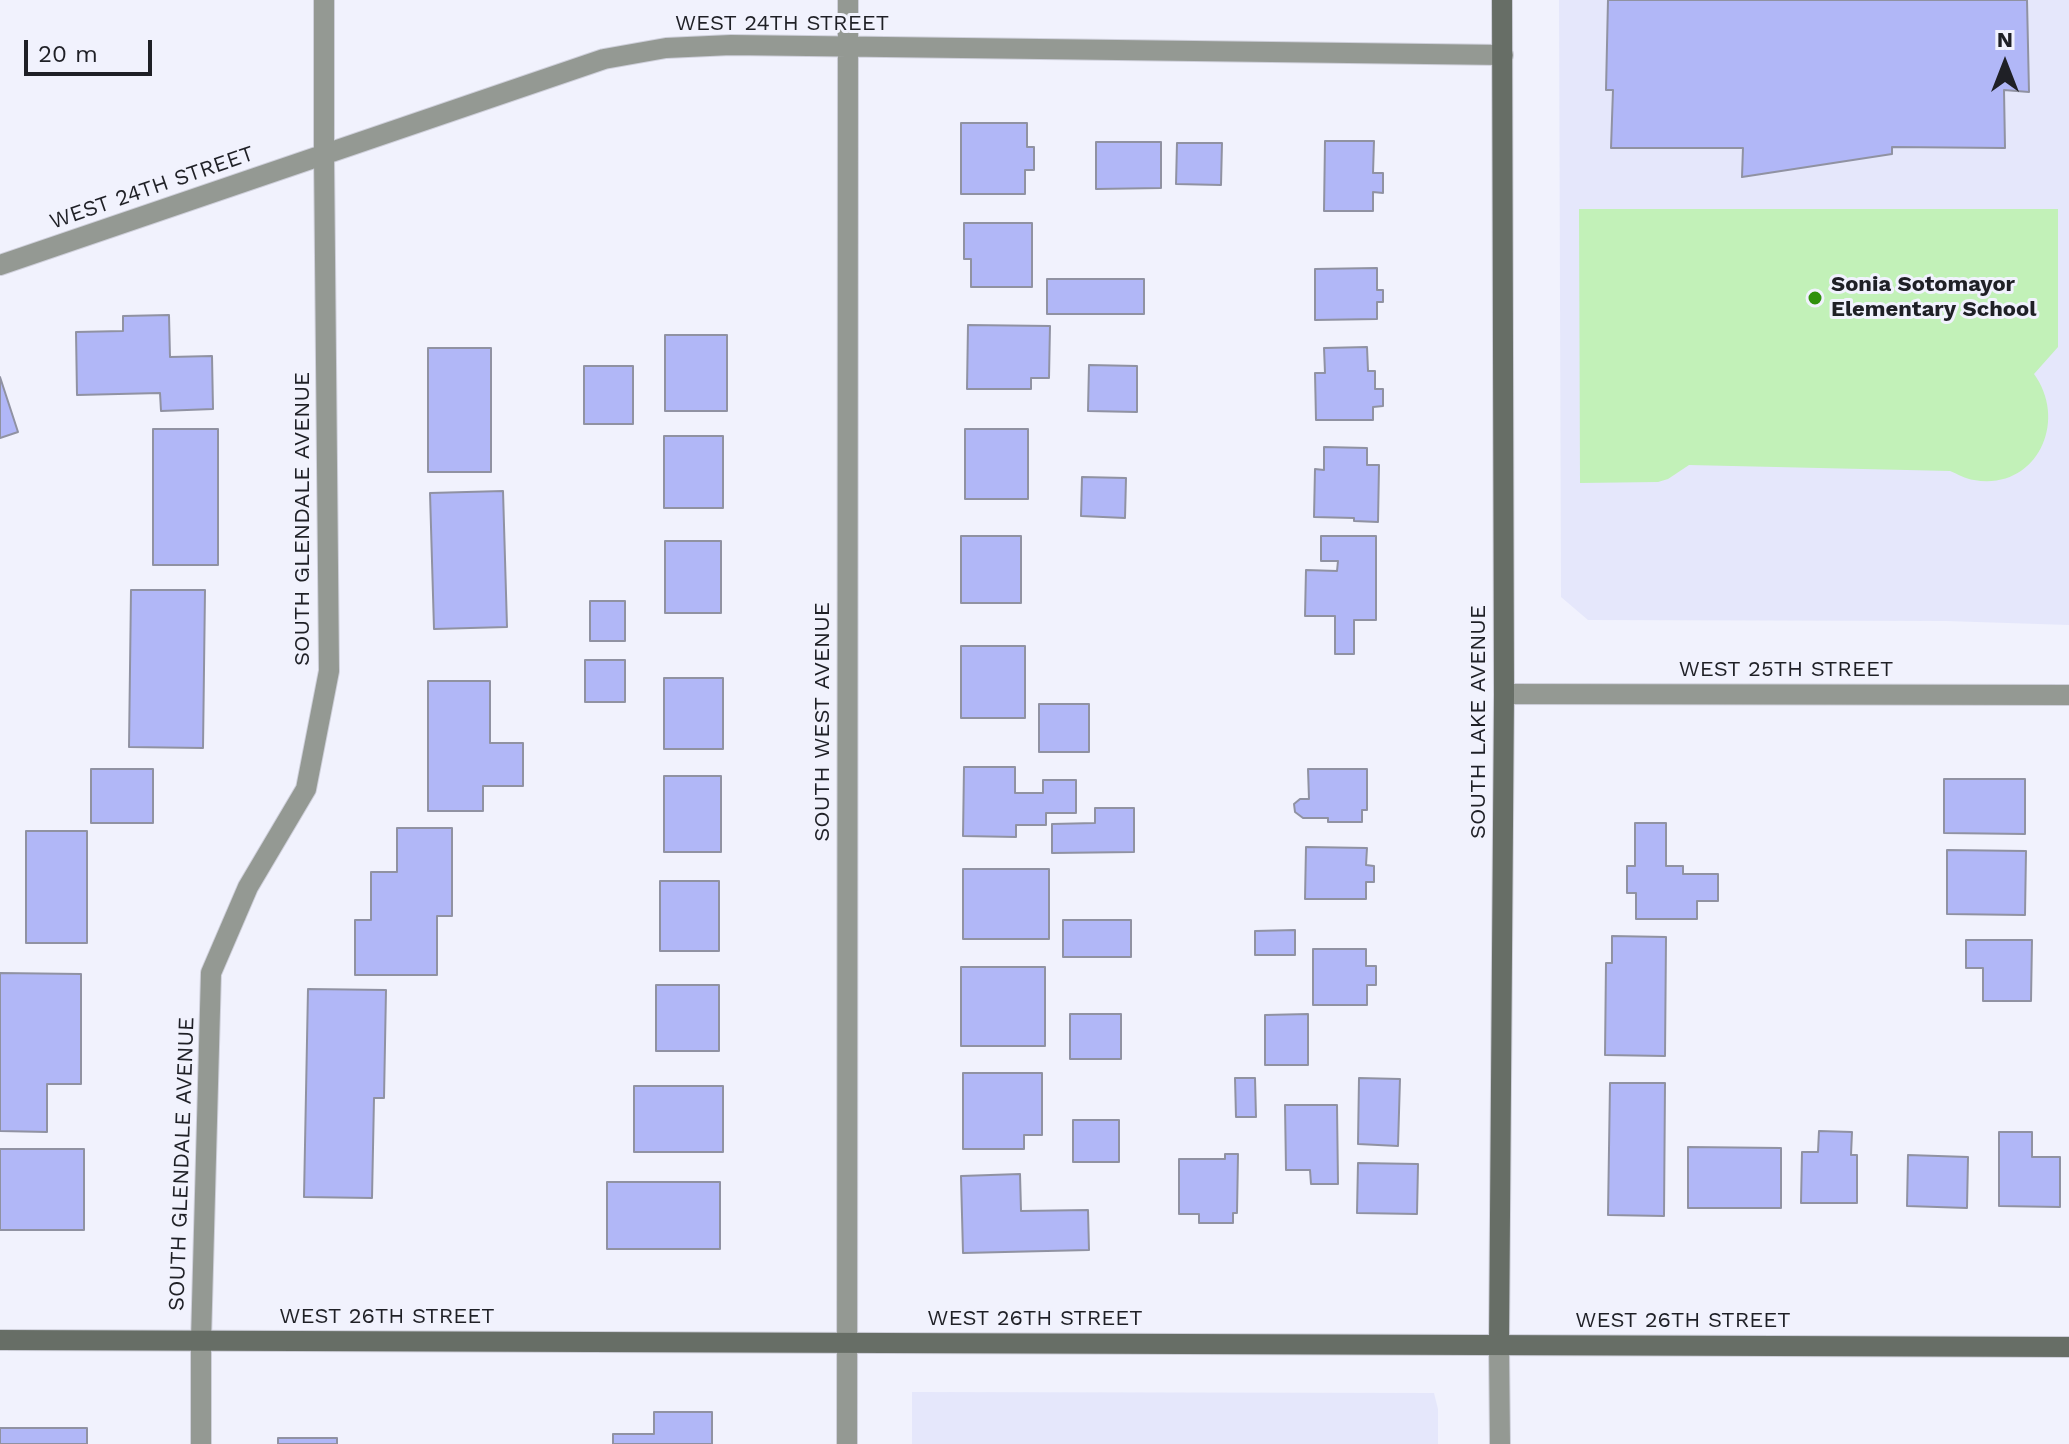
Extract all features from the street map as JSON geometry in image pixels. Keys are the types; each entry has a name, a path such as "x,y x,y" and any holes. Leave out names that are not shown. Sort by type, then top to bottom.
{"main road":[{"name":"SOUTH LAKE AVENUE","path":"1499,1345 1504,694 1502,0"},
{"name":"WEST 26TH STREET","path":"0,1340 2069,1347"}],"street":[{"name":"SOUTH GLENDALE AVENUE","path":"201,1444 211,973 248,887 306,789 329,671 324,0"},
{"name":"SOUTH WEST AVENUE","path":"847,1444 848,0"},
{"name":"WEST 24TH STREET","path":"0,265 604,59 666,48 731,45 1503,55"},
{"name":"WEST 25TH STREET","path":"1504,694 2069,695"},
{"name":"SOUTH LAKE AVENUE","path":"1499,1345 1500,1444"}],"shaded area":[{"name":"Sonia Sotomayor Elementary School","path":"1559,0 2069,0 2069,625 1946,621 1588,620 1561,597"},
{"path":"912,1392 1434,1393 1438,1409 1438,1444 912,1444"}],"green space":[{"path":"1579,209 2058,209 2058,347 2034,374 2044,393 2048,412 2047,432 2040,449 2029,464 2014,475 1996,481 1971,479 1950,471 1689,465 1658,482 1580,483"}],"building":[{"path":"1608,0 2027,0 2029,92 2004,90 2005,148 1892,147 1892,154 1742,177 1743,148 1611,148 1613,90 1606,90"},
{"path":"961,123 1027,123 1027,147 1034,147 1034,170 1025,170 1025,194 961,194"},
{"path":"1325,141 1374,141 1373,173 1383,173 1383,193 1373,192 1373,211 1324,211"},
{"path":"1096,142 1161,142 1161,188 1096,189"},
{"path":"1177,143 1222,143 1221,185 1176,184"},
{"path":"964,223 1032,223 1032,287 971,287 971,259 964,259"},
{"path":"1377,268 1377,290 1383,290 1383,302 1377,302 1377,319 1315,320 1315,269"},
{"path":"1047,279 1144,279 1144,314 1047,314"},
{"path":"169,315 170,357 212,356 213,409 161,411 160,393 77,395 76,332 123,331 123,316"},
{"path":"968,325 1050,326 1049,378 1031,378 1031,389 967,389"},
{"path":"665,335 727,335 727,411 665,411"},
{"path":"1367,347 1368,371 1375,371 1375,389 1383,389 1383,406 1373,407 1373,420 1316,420 1315,373 1325,373 1324,348"},
{"path":"428,348 491,348 491,472 428,472"},
{"path":"1089,365 1137,366 1137,412 1088,411"},
{"path":"584,366 633,366 633,424 584,424"},
{"path":"0,377 18,432 0,438"},
{"path":"153,429 218,429 218,565 153,565"},
{"path":"965,429 1028,429 1028,499 965,499"},
{"path":"664,436 723,436 723,508 664,508"},
{"path":"1324,447 1367,448 1367,465 1379,465 1378,522 1314,517 1315,469 1324,470"},
{"path":"1082,477 1126,478 1125,518 1081,516"},
{"path":"503,491 507,627 434,629 430,493"},
{"path":"961,536 1021,536 1021,603 961,603"},
{"path":"1321,536 1376,536 1376,620 1354,620 1354,654 1335,654 1335,616 1305,616 1306,570 1337,571 1338,561 1321,561"},
{"path":"665,541 721,541 721,613 665,613"},
{"path":"131,590 205,590 203,748 129,747"},
{"path":"590,601 625,601 625,641 590,641"},
{"path":"961,646 1025,646 1025,718 961,718"},
{"path":"585,660 625,660 625,702 585,702"},
{"path":"664,678 723,678 723,749 664,749"},
{"path":"428,681 490,681 490,743 523,743 523,786 483,786 483,811 428,811"},
{"path":"1039,704 1089,704 1089,752 1039,752"},
{"path":"964,767 1015,767 1015,793 1043,793 1043,780 1076,780 1076,813 1046,813 1046,825 1016,825 1016,837 963,836"},
{"path":"91,769 153,769 153,823 91,823"},
{"path":"1308,769 1367,769 1367,810 1362,810 1362,822 1328,822 1328,818 1303,818 1295,812 1294,804 1300,799 1309,799"},
{"path":"664,776 721,776 721,852 664,852"},
{"path":"1944,779 2025,779 2025,834 1944,833"},
{"path":"1095,808 1134,808 1134,852 1052,853 1052,824 1095,823"},
{"path":"1635,823 1666,823 1666,866 1683,866 1683,874 1718,874 1718,901 1697,901 1697,919 1636,919 1636,893 1627,893 1627,866 1635,866"},
{"path":"397,828 452,828 452,916 437,916 437,975 355,975 355,920 371,920 371,872 397,872"},
{"path":"26,831 87,831 87,943 26,943"},
{"path":"1306,847 1367,848 1366,865 1374,866 1374,882 1366,882 1366,899 1305,899"},
{"path":"1947,850 2026,851 2025,915 1947,914"},
{"path":"963,869 1049,869 1049,939 963,939"},
{"path":"660,881 719,881 719,951 660,951"},
{"path":"1063,920 1131,920 1131,957 1063,957"},
{"path":"1295,930 1295,955 1255,955 1255,931"},
{"path":"1612,936 1666,937 1665,1056 1605,1055 1606,963 1612,963"},
{"path":"1966,940 2032,940 2031,1001 1983,1001 1983,968 1966,968"},
{"path":"1313,949 1366,949 1366,966 1376,966 1376,985 1367,985 1367,1005 1313,1005"},
{"path":"961,967 1045,967 1045,1046 961,1046"},
{"path":"0,973 81,974 81,1084 47,1084 47,1132 0,1131"},
{"path":"656,985 719,985 719,1051 656,1051"},
{"path":"308,989 386,990 384,1098 374,1098 372,1198 304,1197"},
{"path":"1070,1014 1121,1014 1121,1059 1070,1059"},
{"path":"1308,1014 1308,1065 1265,1065 1265,1015"},
{"path":"963,1073 1042,1073 1042,1135 1024,1135 1024,1149 963,1149"},
{"path":"1235,1078 1255,1078 1256,1117 1236,1117"},
{"path":"1359,1078 1400,1079 1398,1146 1358,1144"},
{"path":"1610,1083 1665,1083 1664,1216 1608,1215"},
{"path":"634,1086 723,1086 723,1152 634,1152"},
{"path":"1285,1105 1337,1105 1338,1184 1311,1184 1310,1170 1286,1170"},
{"path":"1073,1120 1119,1120 1119,1162 1073,1162"},
{"path":"1819,1131 1852,1132 1851,1155 1857,1155 1857,1203 1801,1203 1802,1152 1818,1152"},
{"path":"1999,1132 2032,1132 2032,1157 2060,1157 2060,1207 1999,1206"},
{"path":"1688,1147 1781,1148 1781,1208 1688,1208"},
{"path":"0,1149 84,1149 84,1230 0,1230"},
{"path":"1225,1154 1238,1154 1237,1213 1233,1213 1233,1223 1199,1223 1199,1214 1179,1214 1179,1159 1225,1159"},
{"path":"1908,1155 1968,1157 1967,1208 1907,1206"},
{"path":"1358,1163 1418,1164 1417,1214 1357,1213"},
{"path":"1020,1174 1021,1211 1088,1210 1089,1250 963,1253 961,1176"},
{"path":"607,1182 720,1182 720,1249 607,1249"},
{"path":"654,1412 712,1412 712,1444 613,1444 613,1434 654,1434"},
{"path":"0,1428 87,1428 87,1444 0,1444"},
{"path":"278,1438 337,1438 337,1444 278,1444"}],"place":[{"name":"Sonia Sotomayor Elementary School","path":"1815,298"}]}
